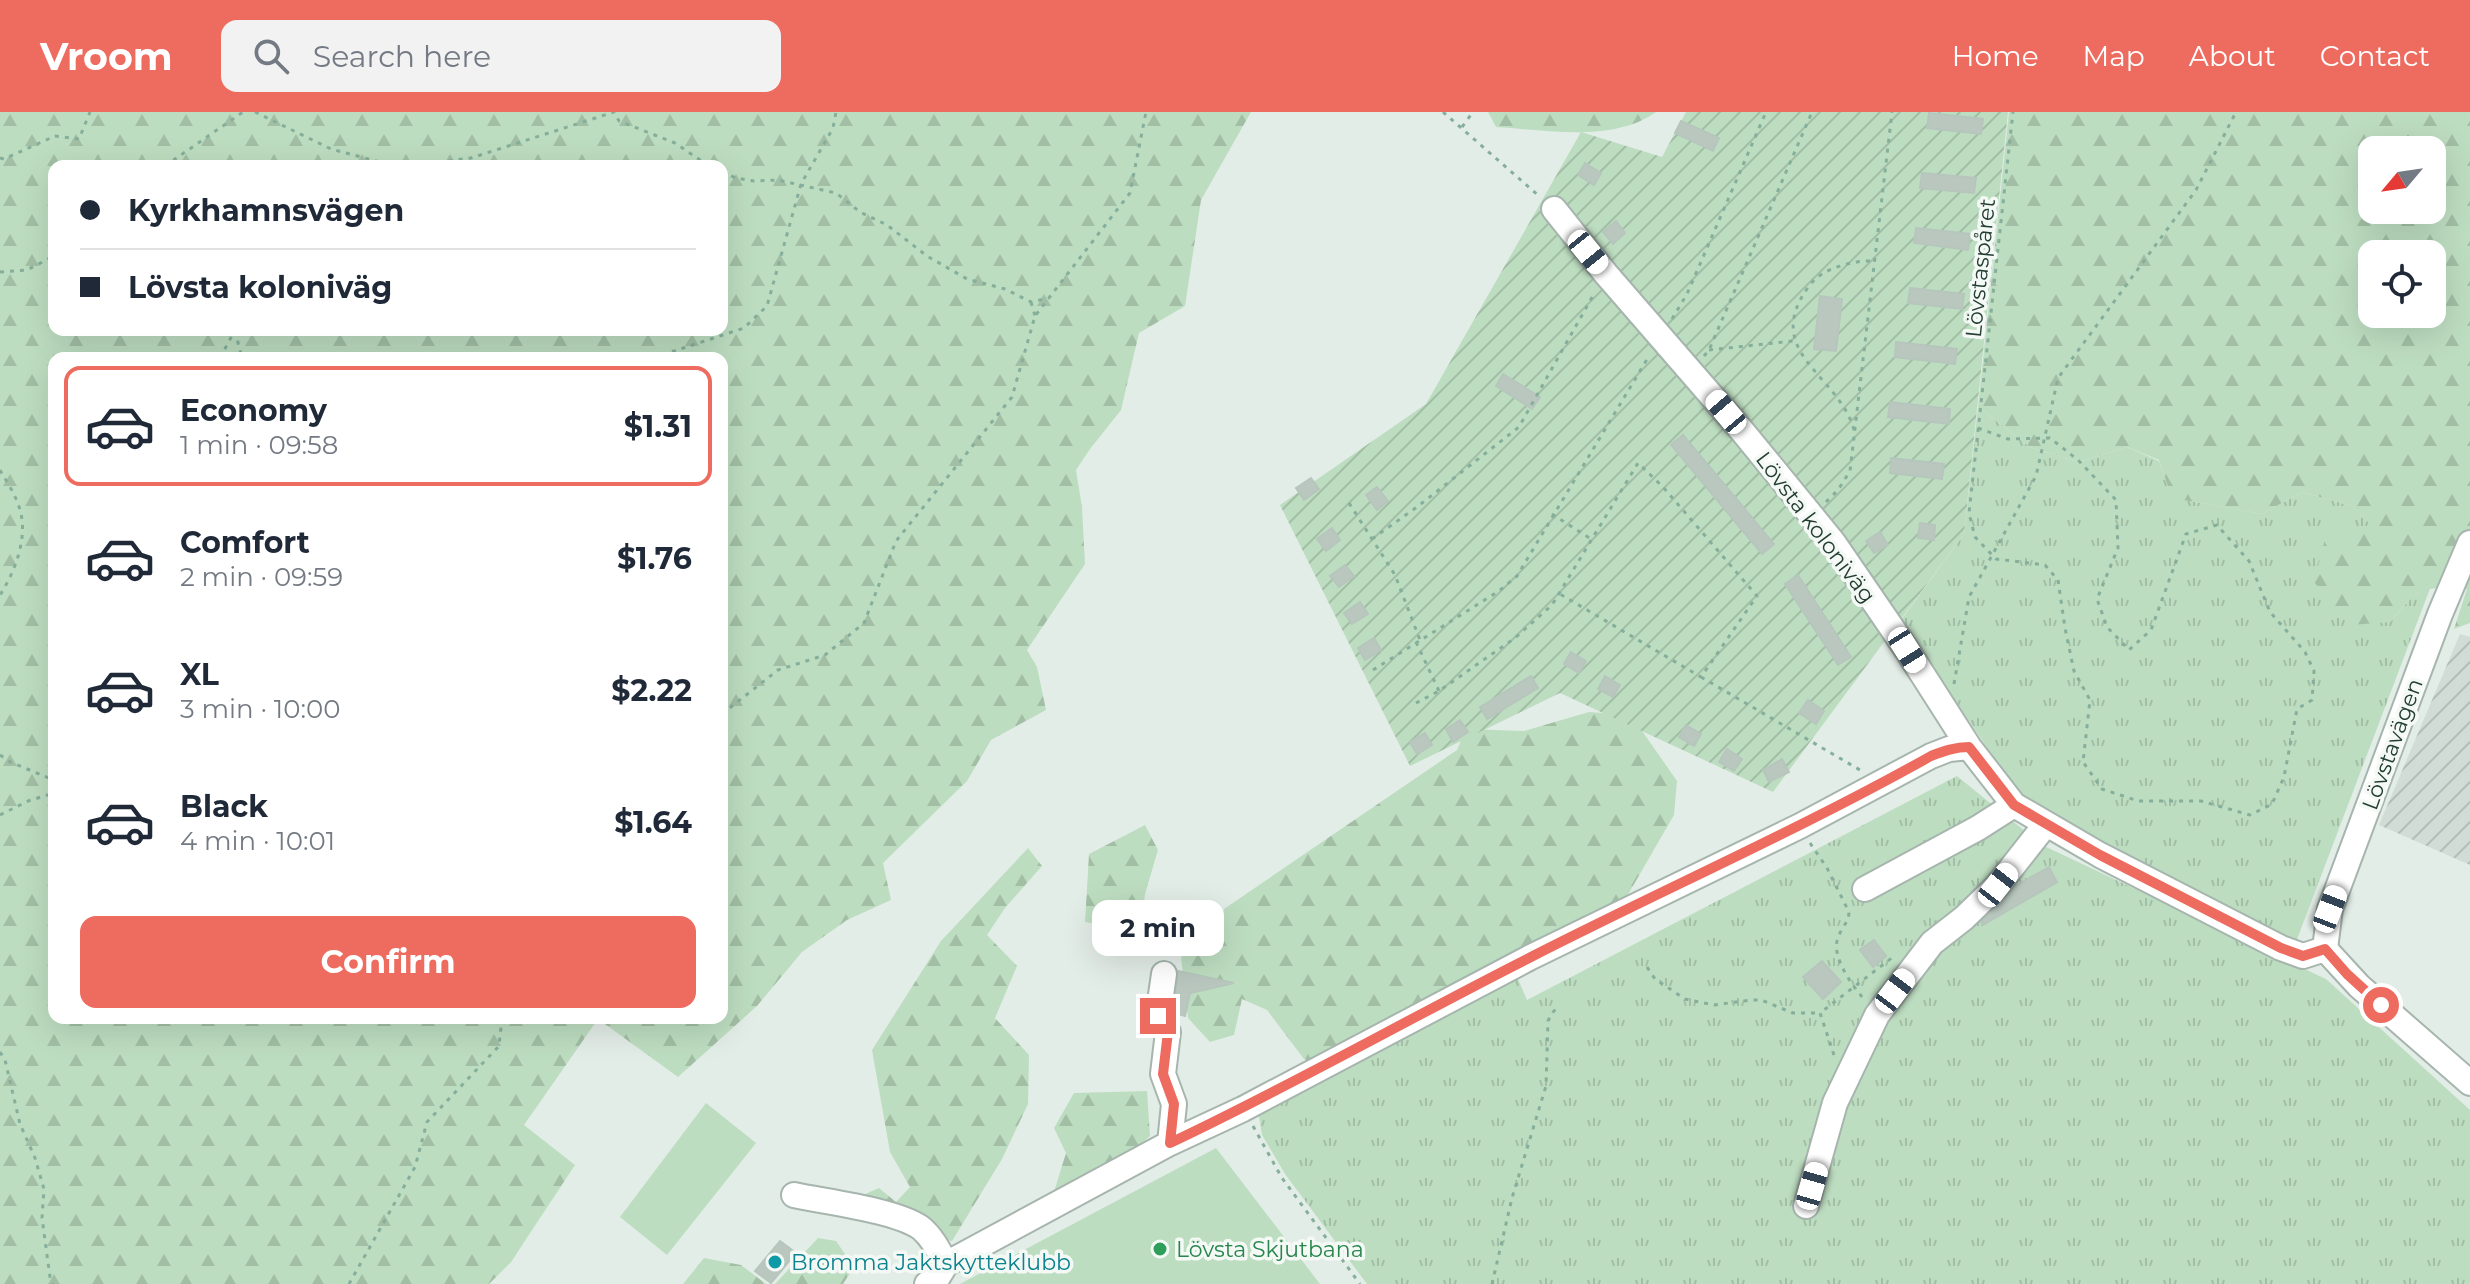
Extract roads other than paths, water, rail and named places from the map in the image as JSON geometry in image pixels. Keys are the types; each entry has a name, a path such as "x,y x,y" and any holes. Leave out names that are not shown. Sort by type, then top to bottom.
{"street":[{"name":"Lövsta koloniväg","path":"1554,209 1833,542 1969,747 2014,805 2100,855 2281,948 2303,956 2325,949"},
{"name":"Lövstavägen","path":"2325,949 2330,909 2440,614 2470,543"},
{"path":"927,1284 938,1277 946,1264 1170,1143 1243,1109 1529,958 1712,875 1800,826 1889,786 1949,749 1969,747"},
{"path":"1865,889 2014,805"},
{"path":"1806,1206 1843,1081 1877,1015 1932,943 1998,885 2046,824"},
{"path":"2325,949 2359,986 2470,1083"},
{"path":"1164,974 1158,1016 1168,1032 1163,1074 1174,1104 1170,1143"},
{"path":"794,1195 866,1209 919,1227 931,1238 946,1264"}],"place":[{"name":"Lövsta Skjutbana","path":"1160,1249"},
{"name":"Bromma Jaktskytteklubb","path":"775,1262"}]}
